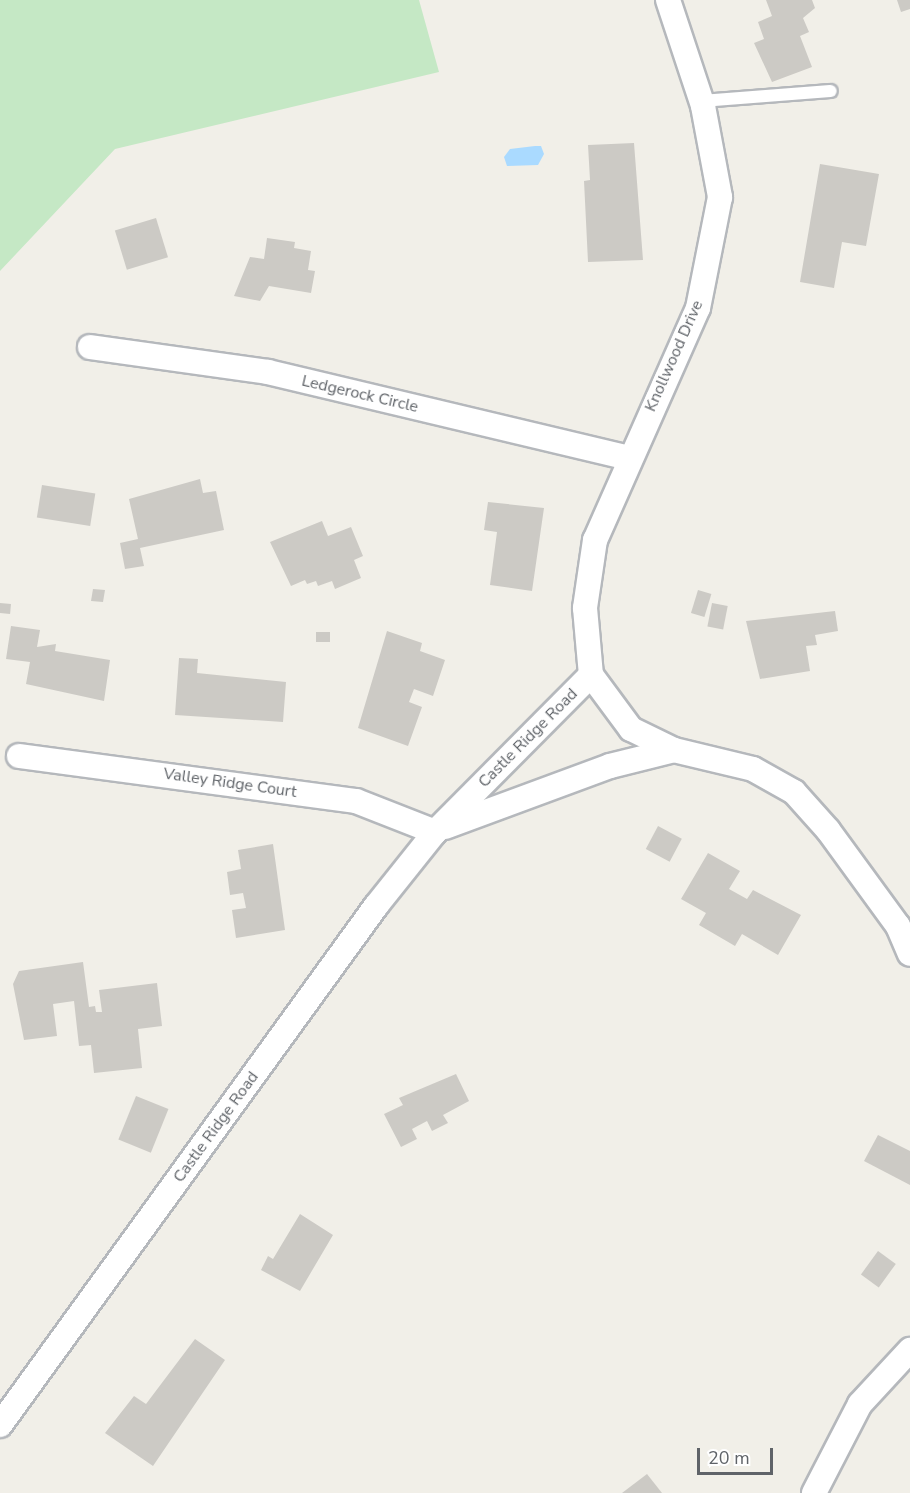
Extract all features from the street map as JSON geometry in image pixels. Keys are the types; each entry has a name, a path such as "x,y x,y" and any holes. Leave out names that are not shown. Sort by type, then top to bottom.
{"street":[{"name":"Knollwood Drive","path":"591,675 585,608 595,540 628,458 698,308 713,249 720,197 701,101 668,0"},
{"name":"Ledgerock Circle","path":"90,347 268,372 628,458"},
{"name":"Castle Ridge Road","path":"0,1425 435,832 591,675 631,729 674,750 753,770 794,792 828,830 898,926 910,954"},
{"name":"Castle Ridge Road","path":"435,832 610,766 674,750"},
{"name":"Valley Ridge Court","path":"19,756 356,801 435,832"},
{"path":"814,1493 860,1404 910,1350"}],"lane":[{"path":"701,101 831,91"}],"green space":[{"path":"0,0 419,0 439,72 115,149 0,271"}],"water":[{"path":"541,146 544,154 538,165 507,166 504,157 510,149"}],"building":[{"path":"766,0 812,0 815,8 803,18 809,32 800,36 812,67 772,82 754,43 764,39 758,22 772,16"},
{"path":"897,0 910,0 910,9 901,12"},
{"path":"634,143 643,260 588,262 584,181 590,180 588,145"},
{"path":"820,164 879,174 866,246 842,242 834,288 800,282"},
{"path":"156,218 168,257 127,270 115,231"},
{"path":"267,238 295,242 294,248 311,251 308,270 315,271 311,293 269,286 260,301 234,296 250,257 264,259"},
{"path":"200,479 203,493 216,491 224,530 140,548 144,566 125,569 120,543 138,539 129,499"},
{"path":"42,485 95,493 90,526 37,518"},
{"path":"488,502 544,508 532,591 490,585 497,532 484,530"},
{"path":"322,521 328,536 351,527 363,556 354,560 361,578 335,589 332,581 318,586 316,581 307,584 305,580 291,586 270,542"},
{"path":"93,589 105,590 103,602 91,601"},
{"path":"698,590 711,594 704,617 691,613"},
{"path":"0,603 11,604 10,614 0,613"},
{"path":"712,603 728,606 723,630 707,627"},
{"path":"835,611 838,631 815,635 817,645 806,646 810,671 760,679 746,621"},
{"path":"11,626 40,630 37,647 56,644 55,651 110,660 104,701 26,684 30,662 6,659"},
{"path":"387,631 422,643 420,651 445,660 433,696 414,689 409,702 422,707 408,746 358,728"},
{"path":"316,632 330,632 330,642 316,642"},
{"path":"179,658 198,659 197,673 286,682 283,722 175,715"},
{"path":"658,826 682,839 670,862 646,849"},
{"path":"273,844 285,930 236,938 232,910 246,908 243,893 230,895 227,872 241,869 238,850"},
{"path":"708,853 740,871 729,889 747,899 753,890 801,915 778,955 742,934 735,946 699,925 706,913 681,899"},
{"path":"83,962 89,1007 95,1006 96,1012 102,1012 99,990 157,983 162,1026 138,1029 142,1068 94,1073 91,1045 79,1046 74,1001 53,1004 57,1036 24,1040 13,984 19,971"},
{"path":"456,1074 469,1101 443,1115 448,1123 432,1131 427,1121 412,1129 417,1139 401,1147 384,1114 403,1105 399,1098"},
{"path":"136,1096 168,1109 151,1153 118,1140"},
{"path":"878,1135 910,1151 910,1185 864,1161"},
{"path":"300,1214 333,1235 300,1291 261,1270 268,1256 273,1259"},
{"path":"878,1251 896,1264 879,1287 861,1274"},
{"path":"195,1339 225,1360 153,1466 105,1433 134,1396 146,1404"},
{"path":"647,1474 662,1493 622,1493"}]}
